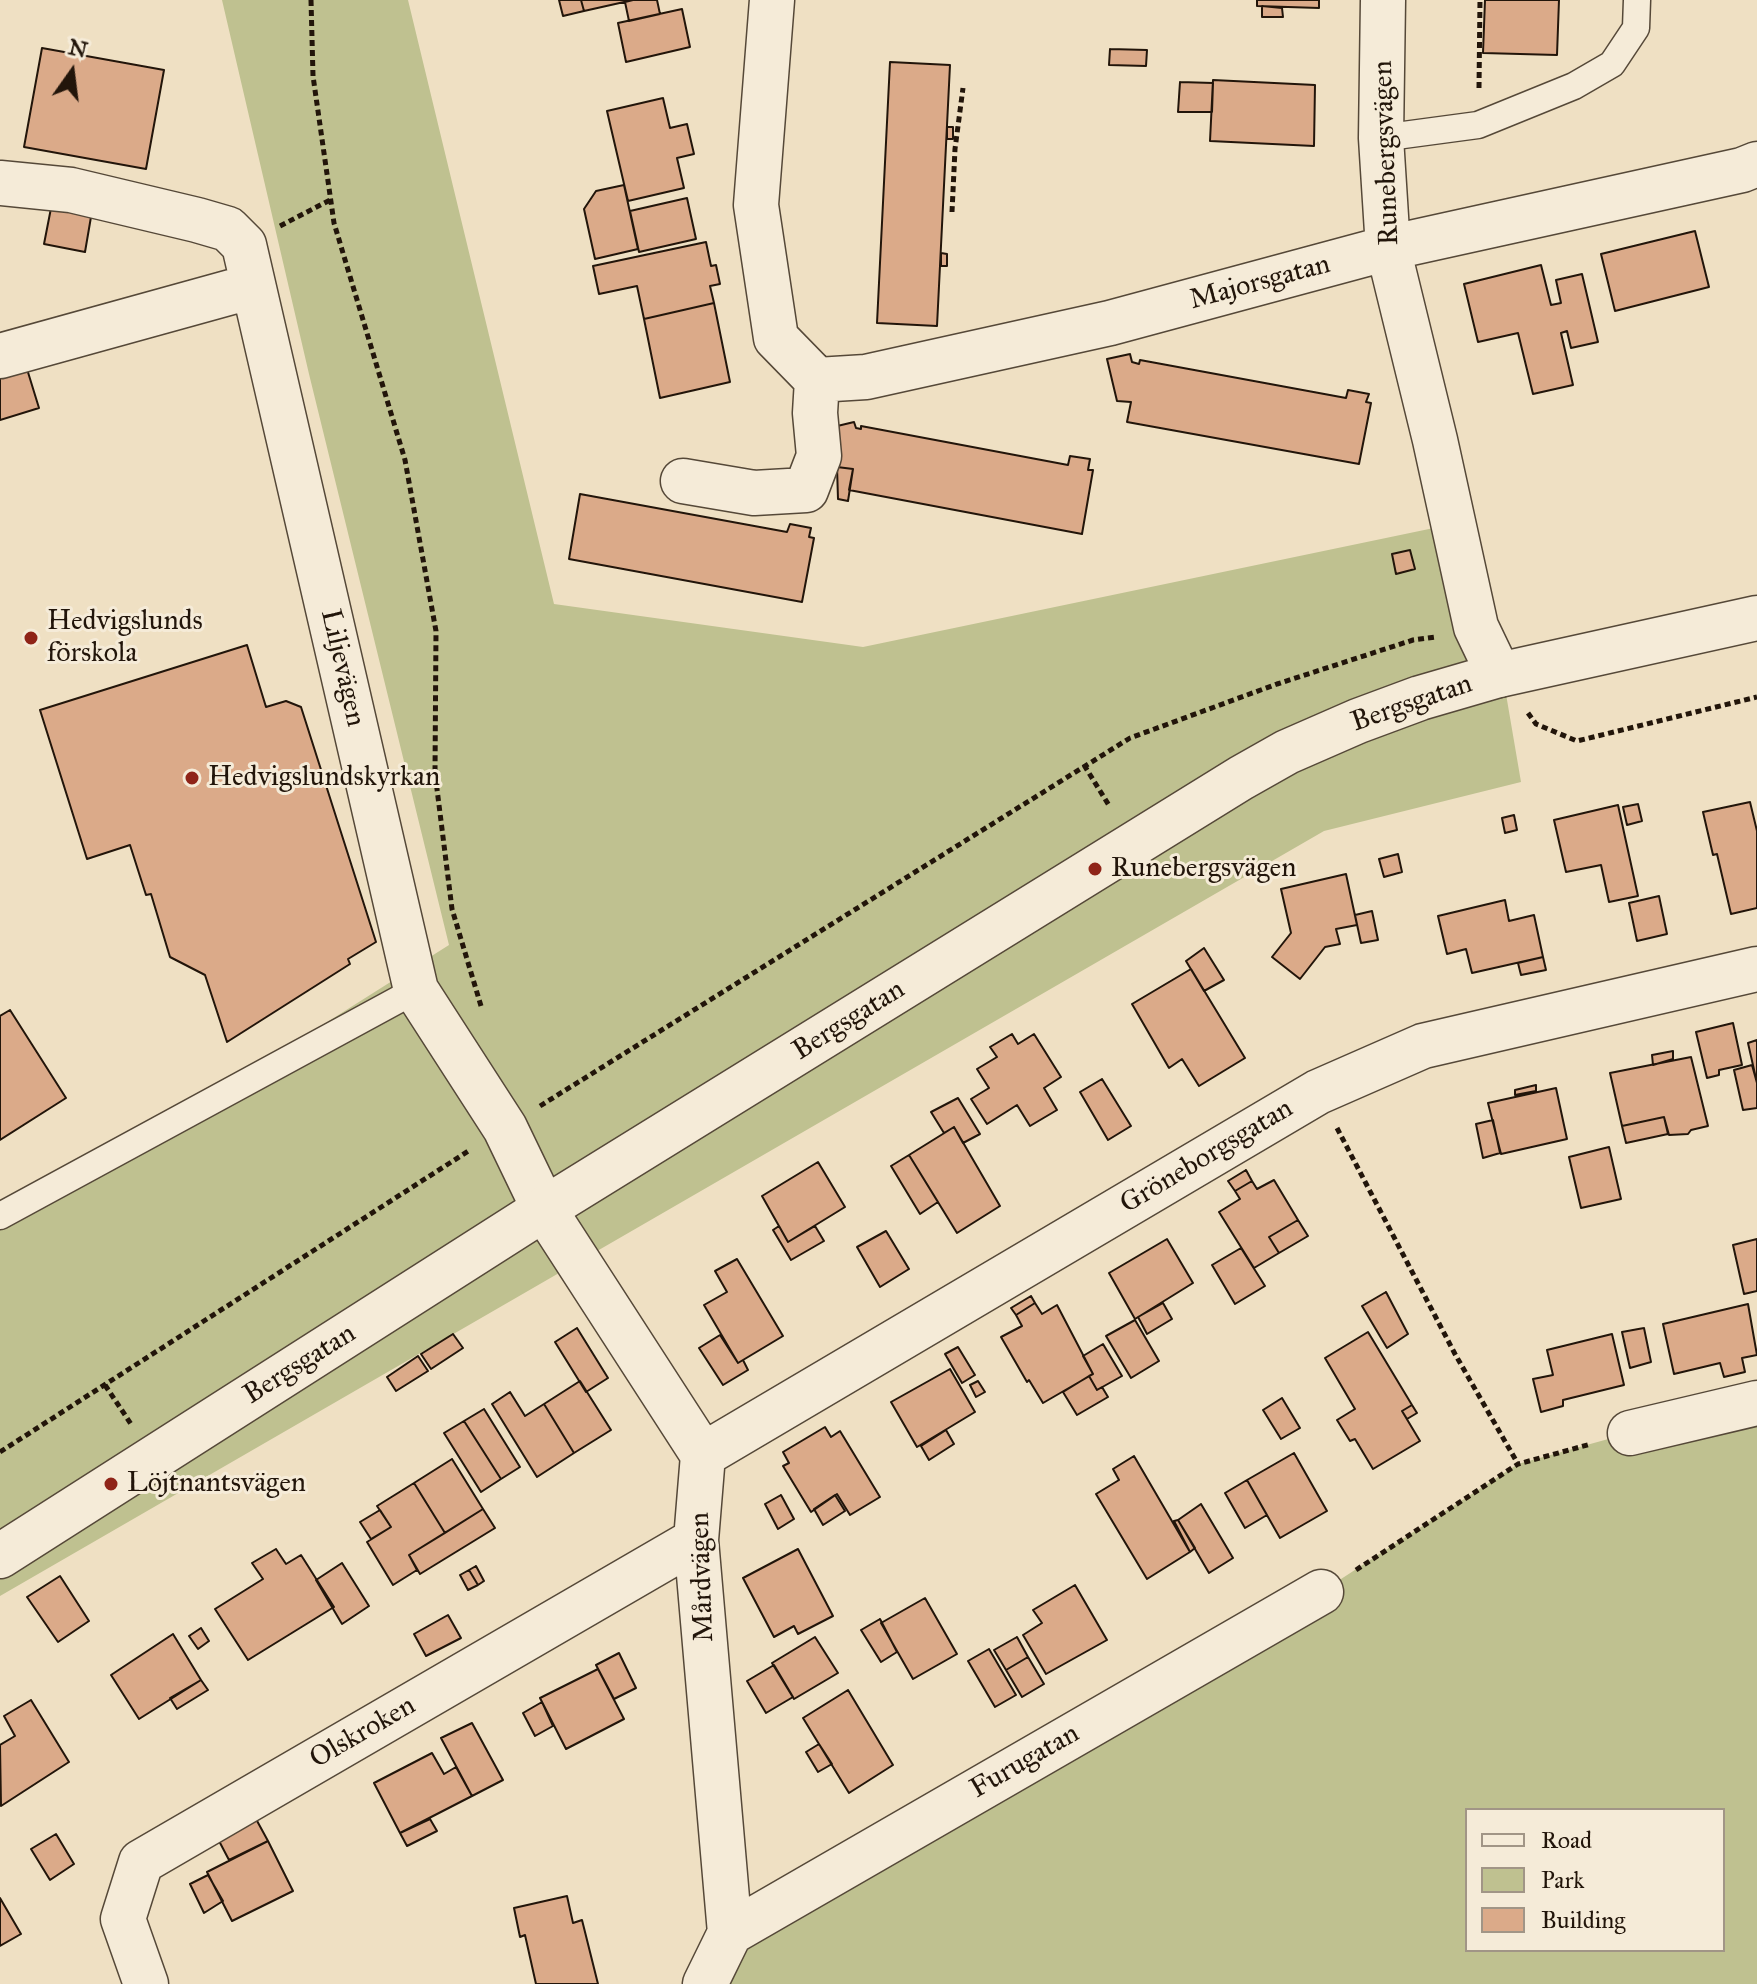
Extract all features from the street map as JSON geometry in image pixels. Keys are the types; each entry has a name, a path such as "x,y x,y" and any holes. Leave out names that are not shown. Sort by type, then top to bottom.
{"street":[{"path":"683,481 754,493 806,490 819,456 815,413 817,380 776,338 756,205 772,0"},
{"name":"Runebergsvägen","path":"1383,0 1381,138 1388,248 1476,627 1499,675"},
{"name":"Majorsgatan","path":"817,380 866,377 1110,323 1388,248 1742,170 1757,164"},
{"path":"0,183 71,190 228,229 248,266 0,356"},
{"name":"Liljevägen","path":"248,266 416,990 505,1128 544,1209"},
{"name":"Bergsgatan","path":"3,1549 544,1209 1287,752 1420,698 1499,675 1757,618"},
{"name":"Gröneborgsgatan","path":"703,1455 1318,1092 1423,1046 1757,969"},
{"path":"544,1209 703,1455"},
{"path":"1630,1433 1757,1403"},
{"name":"Mårdvägen","path":"703,1455 696,1540 730,1933"},
{"name":"Olskroken","path":"146,1984 123,1919 141,1862 696,1540"},
{"name":"Furugatan","path":"730,1933 1321,1592"},
{"path":"705,1984 730,1933"}],"lane":[{"path":"1381,138 1478,125 1574,86 1612,64 1636,28 1637,0"},
{"path":"0,1216 416,990"}],"path":[{"path":"311,0 313,76 334,223 405,460 436,631 435,773 452,909 484,1015"},
{"path":"1478,125 1480,0"},
{"path":"952,212 955,149 963,88"},
{"path":"248,266 330,200"},
{"path":"0,1452 505,1128 1130,738 1262,689 1413,640 1448,635"},
{"path":"1499,675 1536,724 1577,741 1757,697"},
{"path":"1084,765 1111,808"},
{"path":"1318,1092 1455,1354 1518,1464"},
{"path":"105,1385 132,1425"},
{"path":"1321,1592 1518,1464 1630,1433"}],"green space":[{"path":"222,0 408,0 554,604 863,647 1453,524 1492,612 1521,782 1324,831 0,1596 0,1229 449,945 309,374"},
{"path":"1757,1405 1757,1984 705,1984 730,1933 1321,1592 1518,1464 1630,1433"}],"building":[{"path":"559,0 581,0 584,11 563,16"},
{"path":"581,0 633,0 584,11"},
{"path":"657,0 660,14 629,21 625,2"},
{"path":"1257,0 1319,0 1319,8 1257,6"},
{"path":"1485,0 1559,0 1557,55 1483,53"},
{"path":"1262,6 1282,8 1283,17 1262,17"},
{"path":"682,9 690,47 626,62 618,23"},
{"path":"42,48 164,70 146,169 24,147"},
{"path":"1110,49 1147,50 1146,66 1109,65"},
{"path":"890,62 950,65 937,326 877,323"},
{"path":"1213,80 1315,85 1314,146 1210,141"},
{"path":"1180,82 1213,83 1212,112 1178,112"},
{"path":"663,98 670,128 687,124 694,154 677,158 684,188 628,201 607,111"},
{"path":"947,127 953,127 953,139 947,139"},
{"path":"624,185 638,249 595,259 584,209 596,191"},
{"path":"687,198 696,239 639,252 630,211"},
{"path":"52,203 92,211 85,252 44,244"},
{"path":"1695,231 1709,287 1615,311 1601,254"},
{"path":"706,242 711,266 716,265 720,284 710,286 714,303 644,319 637,286 599,294 593,266"},
{"path":"941,253 947,254 947,266 941,266"},
{"path":"1541,265 1551,305 1561,303 1556,280 1582,274 1598,342 1571,348 1567,331 1561,333 1573,385 1533,394 1518,333 1478,342 1464,284"},
{"path":"714,303 730,382 660,398 644,319"},
{"path":"1130,354 1132,362 1139,364 1140,360 1346,398 1348,390 1369,394 1366,402 1371,403 1359,464 1127,422 1131,402 1117,401 1107,359"},
{"path":"27,369 39,408 0,420 0,377"},
{"path":"854,422 856,428 861,429 861,426 1068,465 1070,456 1090,459 1088,470 1093,470 1082,534 849,490 853,469 837,467 829,428"},
{"path":"837,467 853,469 848,501 838,499"},
{"path":"580,494 787,532 790,524 811,528 809,537 814,538 802,602 569,559"},
{"path":"1410,550 1415,569 1396,574 1392,554"},
{"name":"Hedvigslundskyrkan","path":"247,645 266,707 286,701 301,707 376,942 348,959 350,964 227,1042 205,975 170,957 151,894 146,895 130,845 87,859 40,710"},
{"path":"1750,802 1757,831 1757,908 1731,914 1703,812"},
{"path":"1638,804 1642,821 1627,825 1623,807"},
{"path":"1618,805 1638,896 1609,902 1601,865 1566,872 1554,820"},
{"path":"1514,815 1517,830 1505,833 1502,818"},
{"path":"1398,854 1402,872 1384,877 1379,859"},
{"path":"1346,874 1357,925 1336,929 1340,944 1325,947 1300,979 1272,957 1291,933 1281,889"},
{"path":"1659,896 1667,934 1637,941 1629,903"},
{"path":"1505,900 1509,921 1534,915 1543,957 1472,973 1466,949 1447,954 1438,916"},
{"path":"1372,911 1378,940 1361,943 1355,915"},
{"path":"1204,948 1224,980 1204,991 1186,961"},
{"path":"1543,957 1546,970 1521,975 1518,963"},
{"path":"1191,969 1245,1058 1199,1086 1182,1059 1169,1068 1132,1004"},
{"path":"10,1010 66,1098 0,1140 0,1016"},
{"path":"1733,1023 1742,1065 1719,1070 1719,1075 1707,1078 1696,1032"},
{"path":"1012,1034 1018,1044 1034,1034 1061,1077 1044,1088 1057,1110 1030,1126 1017,1105 987,1124 971,1099 989,1088 977,1069 997,1057 990,1047"},
{"path":"1757,1040 1757,1083 1748,1043"},
{"path":"1673,1051 1673,1059 1653,1065 1652,1055"},
{"path":"1691,1057 1708,1126 1691,1130 1688,1134 1669,1135 1664,1117 1622,1126 1610,1073"},
{"path":"1752,1065 1757,1083 1757,1108 1743,1110 1734,1070"},
{"path":"1102,1079 1131,1126 1108,1140 1080,1092"},
{"path":"1536,1085 1536,1091 1515,1095 1515,1090"},
{"path":"1556,1088 1567,1139 1501,1154 1488,1103"},
{"path":"958,1098 980,1134 963,1143 954,1127 944,1133 931,1112"},
{"path":"1664,1117 1668,1134 1626,1143 1622,1126"},
{"path":"1493,1120 1500,1153 1483,1158 1476,1124"},
{"path":"954,1127 1000,1206 957,1233 909,1155"},
{"path":"1609,1147 1621,1199 1581,1208 1569,1157"},
{"path":"909,1155 938,1202 920,1214 891,1166"},
{"path":"818,1162 845,1207 788,1242 762,1196"},
{"path":"1246,1170 1252,1181 1235,1191 1228,1181"},
{"path":"1274,1180 1298,1220 1269,1237 1279,1253 1254,1268 1219,1212 1240,1199 1235,1191 1252,1181 1257,1189"},
{"path":"1298,1220 1308,1236 1279,1253 1269,1237"},
{"path":"779,1226 788,1242 815,1226 824,1241 791,1260 773,1230"},
{"path":"886,1231 909,1269 880,1287 857,1247"},
{"path":"1167,1239 1193,1283 1135,1319 1109,1273"},
{"path":"1757,1239 1757,1291 1744,1294 1733,1245"},
{"path":"1241,1248 1265,1286 1235,1304 1212,1265"},
{"path":"737,1259 783,1336 738,1363 704,1305 727,1292 715,1271"},
{"path":"1386,1292 1408,1334 1387,1348 1362,1306"},
{"path":"1031,1296 1035,1303 1016,1315 1011,1308"},
{"path":"1035,1303 1042,1314 1057,1305 1093,1374 1043,1403 1001,1337 1022,1326 1016,1315"},
{"path":"1163,1303 1172,1319 1147,1334 1138,1317"},
{"path":"1748,1304 1757,1355 1742,1358 1745,1372 1724,1377 1720,1363 1674,1374 1663,1324"},
{"path":"1135,1320 1159,1361 1131,1378 1106,1336"},
{"path":"577,1328 608,1378 586,1392 555,1342"},
{"path":"1644,1328 1651,1362 1630,1368 1622,1332"},
{"path":"1368,1332 1412,1405 1402,1411 1420,1441 1373,1469 1355,1439 1350,1441 1337,1420 1355,1409 1325,1358"},
{"path":"453,1334 463,1348 431,1369 421,1354"},
{"path":"1612,1334 1624,1385 1563,1400 1563,1406 1541,1412 1533,1379 1553,1375 1547,1350"},
{"path":"720,1335 738,1363 743,1360 748,1370 723,1385 699,1348"},
{"path":"1103,1344 1122,1376 1097,1390 1083,1356"},
{"path":"958,1347 975,1375 962,1383 945,1354"},
{"path":"418,1356 428,1371 396,1391 387,1377"},
{"path":"950,1369 975,1412 917,1447 891,1402"},
{"path":"1089,1376 1097,1390 1102,1387 1108,1397 1077,1415 1063,1392"},
{"path":"580,1381 611,1430 574,1453 544,1404"},
{"path":"978,1381 985,1392 976,1397 970,1385"},
{"path":"510,1392 525,1416 544,1404 574,1453 537,1477 492,1404"},
{"path":"1282,1398 1300,1428 1281,1439 1263,1410"},
{"path":"1412,1405 1417,1413 1407,1419 1402,1411"},
{"path":"484,1409 520,1467 501,1479 464,1421"},
{"path":"464,1421 501,1479 481,1492 444,1433"},
{"path":"825,1427 831,1437 840,1431 880,1497 850,1515 837,1494 811,1512 783,1466 789,1463 783,1452"},
{"path":"946,1430 954,1444 929,1460 921,1446"},
{"path":"1294,1453 1327,1511 1280,1538 1247,1480"},
{"path":"1134,1456 1190,1552 1147,1579 1096,1494 1119,1480 1113,1469"},
{"path":"452,1459 483,1509 445,1533 414,1483"},
{"path":"1247,1480 1267,1515 1245,1528 1225,1493"},
{"path":"414,1483 445,1533 409,1555 417,1570 393,1585 367,1542 391,1527 377,1506"},
{"path":"781,1495 794,1519 778,1529 765,1504"},
{"path":"835,1495 845,1511 823,1525 814,1509"},
{"path":"1201,1504 1233,1558 1209,1573 1178,1520"},
{"path":"483,1509 495,1528 420,1574 409,1555"},
{"path":"380,1510 391,1527 371,1539 360,1522"},
{"path":"1178,1520 1195,1548 1190,1552 1174,1521"},
{"path":"276,1549 286,1564 301,1555 334,1607 248,1660 215,1609 263,1579 252,1563"},
{"path":"798,1549 833,1616 798,1634 794,1626 774,1637 743,1578"},
{"path":"342,1563 369,1606 342,1624 316,1580"},
{"path":"476,1566 484,1581 478,1585 469,1570"},
{"path":"469,1570 478,1585 468,1590 460,1575"},
{"path":"60,1576 89,1621 58,1642 27,1597"},
{"path":"1075,1585 1107,1640 1046,1674 1023,1635 1042,1623 1033,1610"},
{"path":"925,1598 957,1654 913,1679 881,1623"},
{"path":"448,1615 461,1638 426,1656 414,1634"},
{"path":"880,1619 897,1652 881,1662 861,1630"},
{"path":"201,1628 209,1641 198,1649 189,1636"},
{"path":"173,1634 201,1680 139,1719 111,1675"},
{"path":"815,1637 838,1673 794,1699 772,1663"},
{"path":"1017,1637 1028,1657 1006,1670 994,1650"},
{"path":"989,1649 1016,1695 995,1707 968,1661"},
{"path":"619,1653 636,1688 614,1699 596,1665"},
{"path":"1028,1657 1044,1684 1022,1697 1006,1670"},
{"path":"774,1665 793,1697 766,1713 747,1681"},
{"path":"598,1669 624,1719 566,1749 540,1698"},
{"path":"201,1680 208,1690 177,1709 170,1698"},
{"path":"848,1690 893,1765 849,1793 803,1718"},
{"path":"31,1700 69,1762 1,1806 0,1745 15,1736 4,1716"},
{"path":"542,1702 553,1726 535,1736 523,1713"},
{"path":"472,1723 503,1780 472,1796 441,1738"},
{"path":"819,1744 832,1764 818,1772 806,1752"},
{"path":"432,1753 444,1774 456,1767 472,1796 400,1833 374,1783"},
{"path":"256,1819 268,1841 229,1860 218,1839"},
{"path":"430,1819 437,1831 407,1846 400,1833"},
{"path":"56,1834 74,1864 50,1880 31,1849"},
{"path":"268,1841 293,1891 232,1921 207,1872"},
{"path":"208,1875 223,1901 204,1913 190,1884"},
{"path":"567,1896 573,1923 582,1920 598,1984 536,1984 525,1935 520,1937 514,1908"},
{"path":"0,1898 21,1934 0,1946"}],"place":[{"name":"Hedvigslunds förskola","path":"31,638"},
{"name":"Hedvigslundskyrkan","path":"192,778"},
{"name":"Runebergsvägen","path":"1095,869"},
{"name":"Löjtnantsvägen","path":"111,1484"}]}
